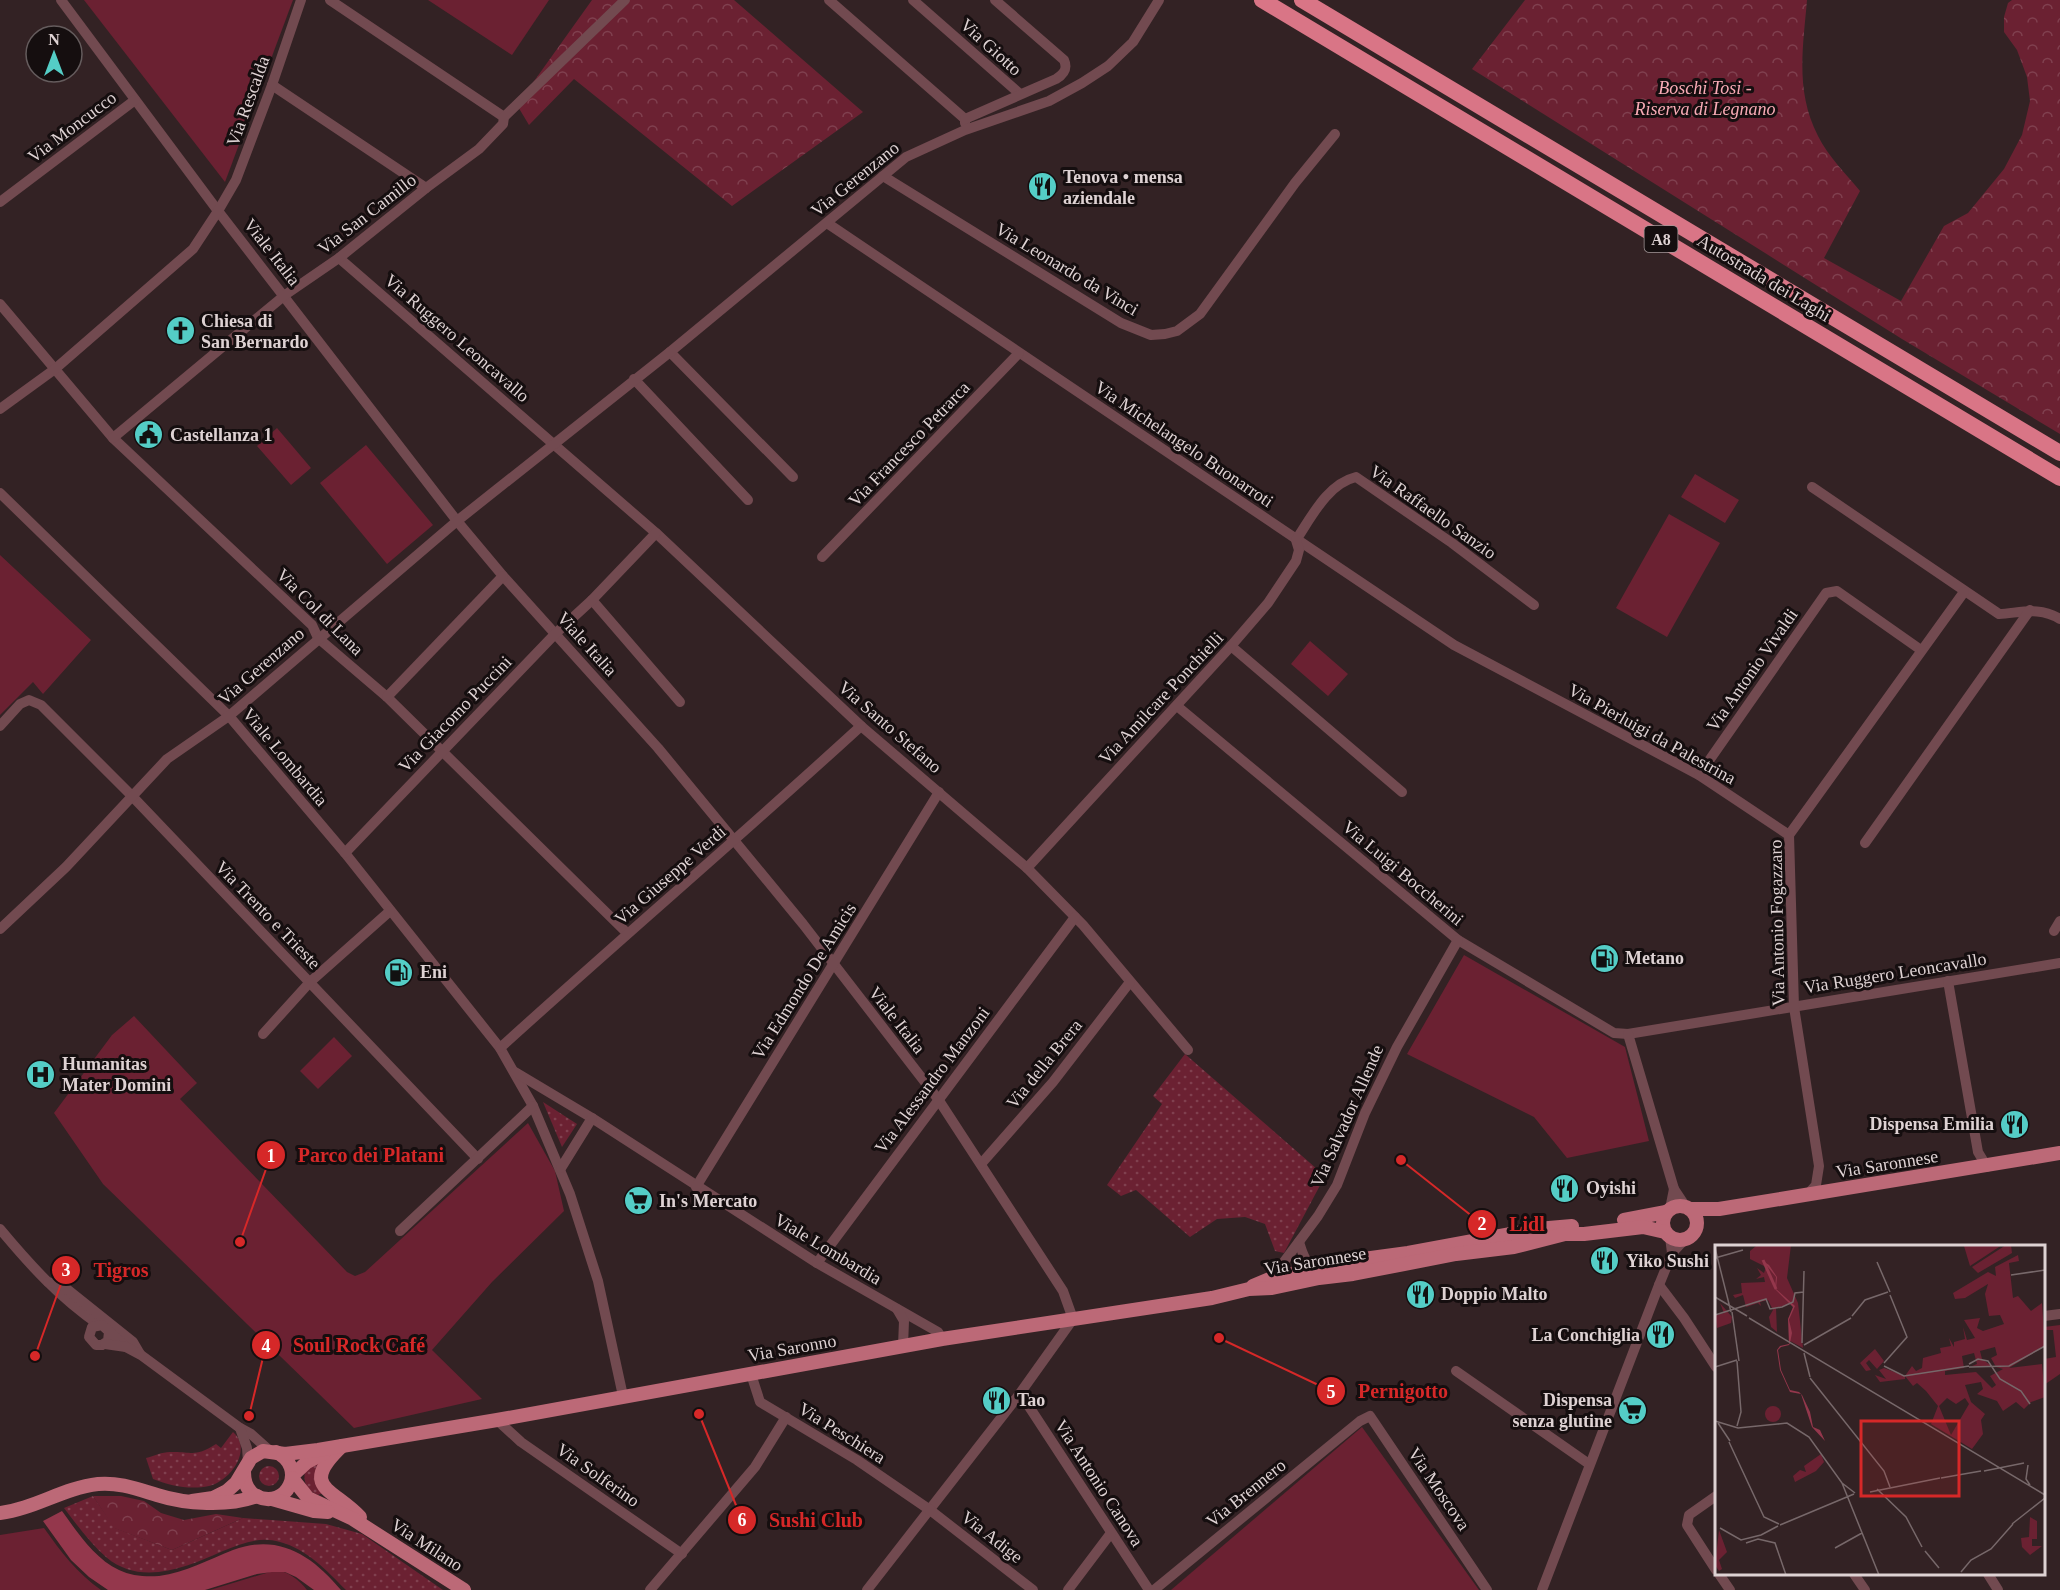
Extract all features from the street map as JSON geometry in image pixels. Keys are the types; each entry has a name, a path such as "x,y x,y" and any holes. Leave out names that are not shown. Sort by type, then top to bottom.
{"highway":[{"name":"Autostrada dei Laghi","path":"1262,0 2060,478"},
{"name":"Autostrada dei Laghi","path":"1302,0 2060,453"}],"main road":[{"name":"Via Saronnese","path":"1249,1289 1272,1278 1319,1268 1537,1228 1584,1226 1668,1210 1678,1206 1719,1209 2060,1154"},
{"path":"1688,1208 1694,1214 1696,1224"},
{"name":"Via Saronnese","path":"1249,1289 1272,1288 1456,1254 1514,1247 1565,1234 1643,1227 1677,1239 1686,1238 1694,1232 1696,1224 1719,1209"},
{"path":"1668,1210 1663,1222 1668,1234"},
{"name":"Via Saronno","path":"192,1501 213,1498 227,1491 236,1483 258,1453 271,1451 285,1454 342,1446 942,1339 1212,1298 1249,1289"},
{"name":"Via Saronno","path":"0,1513 27,1508 75,1489 98,1484 117,1484 158,1496 192,1501 224,1503 247,1500 257,1496 272,1499 284,1494 292,1477 307,1462 342,1446"},
{"name":"Via Milano","path":"342,1446 326,1461 321,1479 325,1489 355,1512 371,1530"},
{"path":"271,1451 282,1455 288,1461 292,1477"},
{"path":"246,1467 244,1479 248,1488 257,1496"},
{"name":"Via Milano","path":"292,1477 308,1498 371,1530 464,1590"},
{"name":"Via Milano","path":"272,1499 314,1511 338,1512"}],"street":[{"name":"Viale Italia","path":"61,0 218,211 457,521 503,576 658,748 803,924 938,1099 1064,1291 1073,1319"},
{"name":"Via Rescalda","path":"0,409 55,369 193,249 236,180 301,0"},
{"path":"330,0 504,117"},
{"name":"Via San Camillo","path":"113,438 285,295 339,258 479,149 503,124 504,117 625,0"},
{"path":"829,0 965,124 1020,94 1056,80 1062,76 1066,66 1064,60 994,0"},
{"name":"Via Giotto","path":"913,0 1020,94"},
{"name":"Via Gerenzano","path":"0,929 66,867 167,759 229,716 457,521 670,352 906,157 965,124 1049,101 1082,83 1108,66 1133,42 1159,0"},
{"path":"272,85 426,188"},
{"name":"Via Moncucco","path":"0,202 135,100"},
{"name":"Via Leonardo da Vinci","path":"883,176 1120,323 1151,335 1165,334 1177,331 1200,314 1295,183 1335,134"},
{"name":"Via Michelangelo Buonarroti","path":"826,223 1454,645 1528,685"},
{"name":"Via Ruggero Leoncavallo","path":"339,258 554,443"},
{"name":"Via Col di Lana","path":"0,304 113,438 312,625 318,638 387,697 627,933"},
{"path":"670,352 793,477"},
{"name":"Via Francesco Petrarca","path":"822,557 1019,353"},
{"path":"634,379 748,500"},
{"name":"Via Santo Stefano","path":"554,443 656,533 861,726 1027,868 1075,917 1188,1050"},
{"name":"Via Raffaello Sanzio","path":"1296,540 1328,494 1348,479 1356,477 1452,543 1534,605"},
{"path":"1812,487 1999,614 2030,610 2053,614 2060,619"},
{"name":"Viale Lombardia","path":"0,493 229,716 345,853 500,1048 533,1106 561,1168 596,1275 623,1396"},
{"name":"Via Giacomo Puccini","path":"345,853 555,634 592,600 656,533"},
{"name":"Via Amilcare Ponchielli","path":"1027,868 1177,706 1268,603 1296,561 1299,550 1296,540"},
{"path":"387,697 503,576"},
{"name":"Via Antonio Vivaldi","path":"1699,775 1826,593 1837,591 1922,650"},
{"name":"Via Antonio Fogazzaro","path":"1808,1195 1816,1185 1819,1166 1794,1007 1789,835 1964,592"},
{"path":"592,600 680,702"},
{"path":"1865,843 2030,610"},
{"path":"1231,646 1402,792"},
{"name":"Via Pierluigi da Palestrina","path":"1528,685 1699,775 1789,835"},
{"name":"Via Trento e Trieste","path":"0,726 20,704 29,700 41,705 132,796 478,1159"},
{"name":"Via Luigi Boccherini","path":"1177,706 1458,940 1599,1026 1614,1033 1628,1034"},
{"name":"Via Giuseppe Verdi","path":"500,1048 627,933 735,841 861,726"},
{"name":"Via Edmondo De Amicis","path":"696,1187 939,792"},
{"path":"262,1034 310,982 390,911"},
{"name":"Via Alessandro Manzoni","path":"817,1263 1075,917"},
{"name":"Via Salvador Allende","path":"1272,1278 1338,1185 1365,1113 1397,1047 1458,940"},
{"name":"Via Ruggero Leoncavallo","path":"1628,1034 2060,963"},
{"path":"1948,981 1978,1152 1986,1167"},
{"name":"Via della Brera","path":"981,1164 1053,1082 1130,982"},
{"path":"1628,1034 1674,1189 1688,1208"},
{"name":"Viale Lombardia","path":"513,1070 592,1118 817,1263 938,1332 942,1339"},
{"path":"400,1231 533,1106"},
{"path":"561,1168 592,1118"},
{"path":"1668,1210 1674,1189"},
{"path":"0,1229 46,1282 74,1308 133,1342 141,1355"},
{"path":"1668,1234 1672,1253"},
{"path":"1542,1590 1672,1253 1686,1238"},
{"path":"1299,1242 1305,1259 1312,1266 1319,1268"},
{"path":"46,1282 63,1286 126,1347 141,1355 271,1451"},
{"path":"1659,1285 1715,1365"},
{"path":"74,1308 93,1343 99,1346 105,1344 126,1347"},
{"path":"897,1308 904,1321 903,1346"},
{"path":"2045,1316 2060,1314"},
{"path":"871,1588 1018,1396 1073,1319"},
{"path":"89,1334 92,1327 105,1326"},
{"path":"105,1326 109,1338 105,1344"},
{"path":"1456,1371 1589,1464"},
{"name":"Via Peschiera","path":"751,1374 760,1402 857,1460 930,1510"},
{"name":"Via Antonio Canova","path":"1018,1396 1028,1405 1149,1590"},
{"name":"Via Moscova","path":"1360,1421 1370,1416 1487,1590"},
{"path":"650,1590 755,1467 786,1417"},
{"name":"Via Solferino","path":"497,1420 521,1442 682,1554"},
{"name":"Via Brennero","path":"1154,1590 1360,1421"},
{"path":"240,1428 247,1448 246,1467"},
{"path":"1715,1497 1689,1515 1688,1525 1715,1567"},
{"name":"Via Adige","path":"930,1510 1033,1590"},
{"path":"1068,1590 1112,1533"},
{"path":"1720,1575 1730,1590"},
{"path":"1855,1575 1864,1590"},
{"path":"1989,1575 1998,1590"}],"green space":[{"path":"84,0 293,0 225,182"},
{"path":"428,0 549,0 512,55"},
{"path":"592,0 734,0 863,112 732,206 574,79 529,125 517,105"},
{"name":"Boschi Tosi - Riserva di Legnano","path":"1525,0 1807,0 1802,69 1806,103 1822,143 1860,191 1824,258 1901,301 1944,226 1968,213 2004,169 2022,135 2030,101 2027,77 2017,50 2004,32 2004,17 2008,3 2012,0 2060,0 2060,434 1902,339 1472,69"},
{"path":"277,428 311,468 291,485 257,446"},
{"path":"366,445 433,525 387,564 320,483"},
{"path":"1695,474 1739,500 1725,523 1681,497"},
{"path":"1669,514 1720,543 1667,637 1616,608"},
{"path":"0,555 91,640 43,694 33,682 0,715"},
{"path":"1310,641 1348,674 1328,696 1291,664"},
{"path":"1464,955 1625,1047 1649,1141 1567,1158 1534,1117 1407,1054"},
{"path":"134,1016 197,1083 180,1099 347,1272 355,1276 365,1272 528,1123 555,1171 564,1211 492,1282 432,1350 482,1399 354,1428 103,1184 54,1113 112,1035"},
{"path":"334,1037 352,1056 318,1089 300,1071"},
{"path":"1185,1054 1325,1176 1284,1253 1275,1251 1265,1224 1245,1217 1217,1219 1190,1237 1136,1190 1121,1196 1107,1185 1162,1104 1153,1096"},
{"path":"543,1102 577,1124 562,1147"},
{"path":"2060,1325 2060,1374 2045,1384 2045,1359 2056,1357 2053,1330 2045,1330 2045,1327"},
{"path":"1362,1427 1479,1590 1171,1590"},
{"path":"233,1432 239,1439 240,1455 232,1471 217,1483 202,1487 188,1487 153,1479 146,1458 167,1452 198,1452 216,1444 221,1448"},
{"path":"319,1462 316,1471 323,1493 318,1495 308,1488 304,1474 305,1470"},
{"path":"269,1466 276,1469 279,1476 276,1483 269,1486 262,1483 259,1476 262,1469"},
{"path":"93,1496 115,1528 172,1550 243,1518 326,1524 362,1534 443,1590 346,1590 316,1562 299,1550 273,1540 244,1543 179,1568 149,1573 134,1571 106,1557 89,1540 64,1508"},
{"path":"93,1496 121,1496 144,1501 161,1513 184,1520 216,1514 243,1518 172,1550 114,1528"},
{"path":"44,1528 70,1562 101,1590 0,1590 0,1535"},
{"path":"276,1570 293,1577 307,1590 210,1590"}],"shaded area":[{"path":"62,1511 94,1552 110,1565 128,1574 159,1576 169,1574 249,1545 265,1544 293,1550 306,1557 341,1590 314,1590 285,1572 272,1572 257,1574 205,1590 108,1590 89,1577 71,1560 43,1521"}],"place":[{"name":"Tenova • mensa aziendale","path":"1042,187"},
{"name":"Chiesa di San Bernardo","path":"180,331"},
{"name":"Castellanza 1","path":"149,435"},
{"name":"Metano","path":"1604,958"},
{"name":"Eni","path":"399,972"},
{"name":"Humanitas Mater Domini","path":"41,1074"},
{"name":"Dispensa Emilia","path":"2015,1124"},
{"name":"Lidl","path":"1401,1160"},
{"name":"Oyishi","path":"1565,1188"},
{"name":"In's Mercato","path":"638,1201"},
{"name":"Parco dei Platani","path":"240,1242"},
{"name":"Yiko Sushi","path":"1605,1261"},
{"name":"Doppio Malto","path":"1420,1294"},
{"name":"La Conchiglia","path":"1661,1335"},
{"name":"Pernigotto","path":"1219,1338"},
{"name":"Tigros","path":"35,1356"},
{"name":"Tao","path":"996,1400"},
{"name":"Dispensa senza glutine","path":"1633,1410"},
{"name":"Sushi Club","path":"699,1414"},
{"name":"Soul Rock Café","path":"249,1416"}]}
